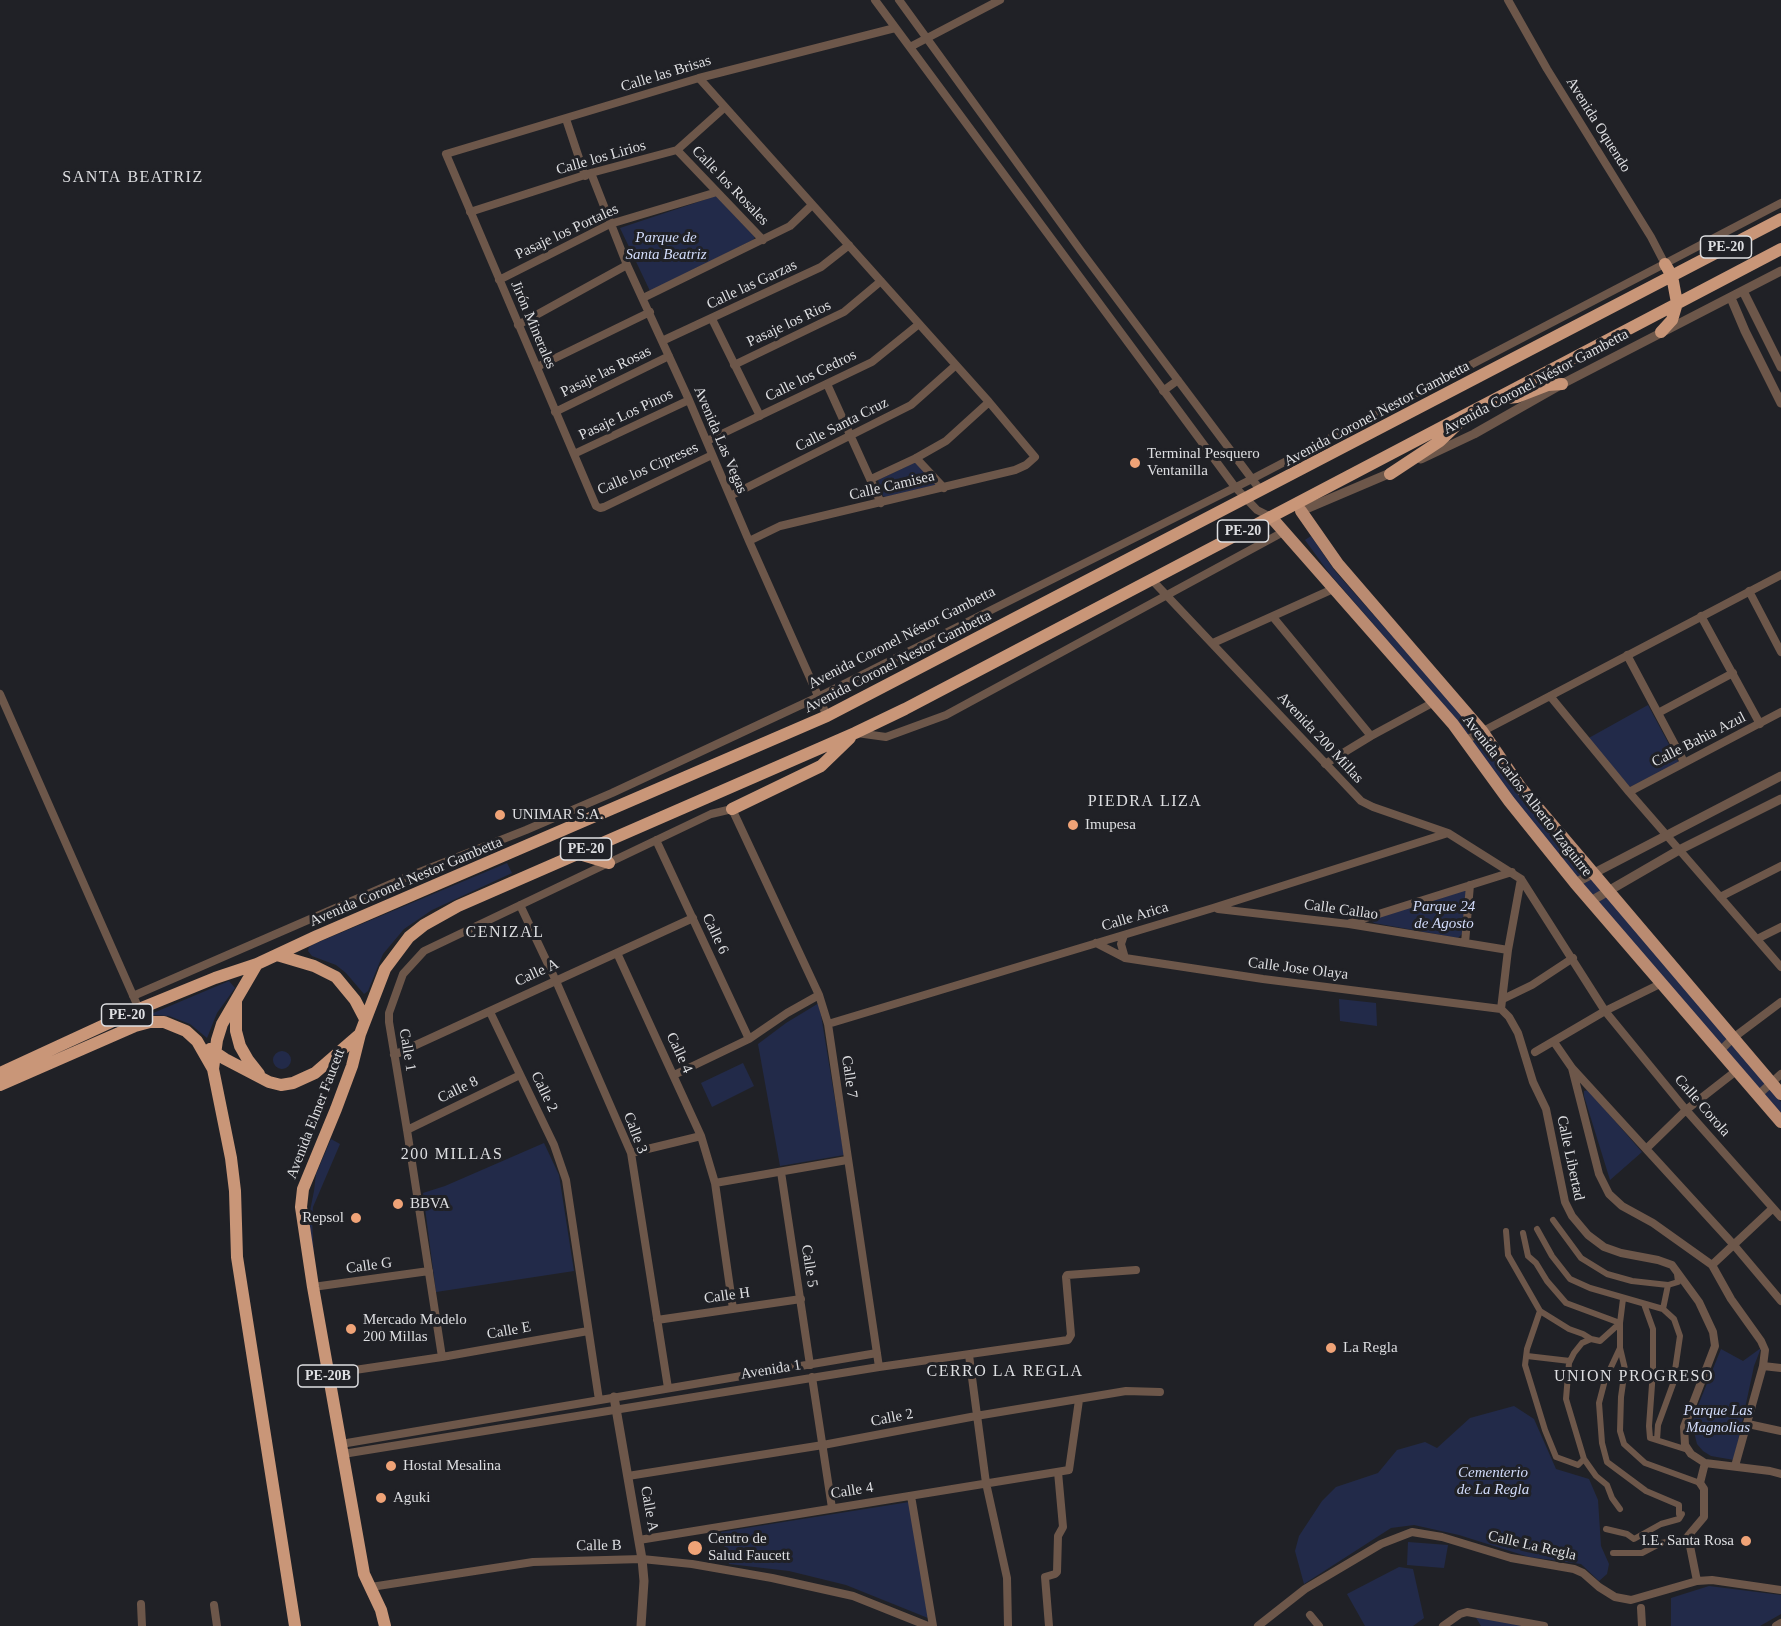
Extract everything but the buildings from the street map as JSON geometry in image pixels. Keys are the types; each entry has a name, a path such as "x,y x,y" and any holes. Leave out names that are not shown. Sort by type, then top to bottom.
{"highway":[{"name":"Avenida Coronel Nestor Gambetta","path":"0,1073 139,1009 215,978 257,964 328,931 827,716 1246,500 1781,219"},
{"name":"PE-20","path":"360,1035 385,969 397,951 424,925 458,906 855,733 1152,580 1781,249"},
{"path":"1661,332 1672,320 1677,303 1672,276 1665,264"},
{"path":"1493,399 1517,397 1548,385 1562,384"},
{"path":"1390,474 1440,441 1476,408"},
{"path":"1270,517 1301,511"},
{"path":"732,809 821,766 855,733"},
{"path":"576,853 609,863"},
{"path":"277,955 314,966 336,977 355,1000 365,1019"},
{"path":"257,964 222,1024 213,1069 231,1158 235,1191 237,1257 295,1626"},
{"path":"236,1001 236,1031 240,1046 252,1066 269,1082"},
{"name":"PE-20","path":"0,1085 135,1026 150,1022 164,1022 186,1031 197,1041 213,1069"},
{"path":"197,1041 269,1082 281,1085 293,1083 315,1073 360,1035"},
{"name":"Avenida Elmer Faucett","path":"360,1035 352,1066 303,1189 301,1207 364,1574 381,1610 385,1626"}],"main road":[{"name":"Avenida Carlos Alberto Izaguirre","path":"1301,511 1338,564 1482,731 1521,788 1781,1094"},
{"name":"Avenida Carlos Alberto Izaguirre","path":"1270,517 1285,531 1333,589 1434,702 1466,740 1509,801 1575,883 1781,1122"}],"street":[{"path":"875,0 1235,488 1257,510 1270,517"},
{"path":"899,0 1081,251 1261,492"},
{"path":"910,47 1000,0"},
{"name":"Avenida Oquendo","path":"1508,0 1665,264"},
{"name":"Calle las Brisas","path":"446,154 699,78 896,28"},
{"path":"699,78 989,402 946,441 871,479"},
{"name":"Calle los Lirios","path":"470,212 588,174 677,150 725,107"},
{"name":"Avenida Las Vegas","path":"566,119 627,266 663,341 827,716"},
{"name":"Calle los Rosales","path":"677,150 763,240"},
{"name":"Jirón Minerales","path":"446,154 596,506"},
{"name":"Pasaje los Portales","path":"499,280 610,224 717,192"},
{"name":"Avenida Coronel Néstor Gambetta","path":"133,996 407,877 602,797 818,697 1235,488 1781,204"},
{"path":"643,298 790,226 812,205"},
{"name":"Calle las Garzas","path":"663,341 821,267 849,245"},
{"path":"518,325 627,266"},
{"name":"Avenida Coronel Néstor Gambetta","path":"1301,511 1390,474 1474,434 1562,384 1781,271"},
{"name":"Pasaje los Rios","path":"734,365 844,312 881,281"},
{"path":"1743,291 1779,361"},
{"path":"1731,298 1744,331 1781,403"},
{"path":"537,367 650,312"},
{"path":"712,319 760,416"},
{"name":"Calle los Cedros","path":"706,441 872,362 919,324"},
{"name":"Pasaje las Rosas","path":"555,412 669,356"},
{"name":"Calle Santa Cruz","path":"730,496 911,405 956,365"},
{"path":"1163,391 1178,380"},
{"path":"827,384 881,503"},
{"name":"Pasaje Los Pinos","path":"574,454 689,400"},
{"name":"Calle Camisea","path":"749,541 780,525 1015,470 1033,460 1035,457 1033,453 989,402"},
{"name":"Calle los Cipreses","path":"596,506 604,507 712,455"},
{"path":"916,458 944,488"},
{"path":"855,733 886,737 946,715 1285,531"},
{"path":"1466,740 1781,574"},
{"name":"Avenida 200 Millas","path":"1152,580 1353,793 1367,804 1448,833 1521,879 1574,958 1605,1011"},
{"path":"1213,643 1333,589"},
{"path":"1749,591 1781,652"},
{"path":"1701,616 1760,724"},
{"path":"1273,617 1371,736"},
{"path":"1627,655 1684,762"},
{"path":"1658,713 1733,673"},
{"path":"0,694 139,1009"},
{"path":"1550,696 1666,836 1781,967"},
{"path":"1325,764 1434,702"},
{"name":"Calle Bahia Azul","path":"1629,792 1781,712"},
{"path":"1575,883 1781,776"},
{"path":"1590,901 1679,850 1781,799"},
{"name":"Calle 1","path":"442,1357 389,1013 403,974 424,951 711,814 732,809"},
{"name":"Calle 7","path":"732,809 819,995 828,1024 879,1367"},
{"name":"Calle Arica","path":"828,1024 1243,899 1448,833"},
{"name":"Calle 6","path":"656,840 749,1039"},
{"path":"1720,897 1781,866"},
{"path":"1349,924 1512,872"},
{"path":"1501,1009 1508,950 1521,879"},
{"path":"1465,943 1470,885"},
{"path":"1243,899 1245,912"},
{"name":"Calle 3","path":"519,905 556,981 631,1153 668,1388"},
{"name":"Calle Callao","path":"1213,908 1349,924 1508,950"},
{"name":"Calle A","path":"394,1055 693,918"},
{"path":"1757,939 1781,927"},
{"path":"1124,935 1121,944 1125,958"},
{"name":"Calle Jose Olaya","path":"1096,943 1125,958 1263,979 1501,1009"},
{"name":"Calle 4","path":"617,952 700,1136 715,1183 734,1309"},
{"path":"1503,999 1532,985 1574,958"},
{"path":"1535,1052 1605,1011 1660,984"},
{"path":"674,1075 749,1039 819,995"},
{"path":"1719,1052 1733,1038 1781,1002"},
{"name":"Calle Libertad","path":"1501,1009 1509,1017 1518,1034 1533,1082 1546,1109 1565,1202 1572,1216 1588,1235 1604,1247 1621,1253 1659,1260 1672,1265 1677,1270"},
{"name":"Calle Corola","path":"1605,1011 1686,1110 1781,1217"},
{"name":"Calle 2","path":"490,1012 554,1145 566,1180 599,1400"},
{"path":"1554,1042 1572,1068 1647,1148 1781,1301"},
{"path":"1572,1068 1599,1174 1609,1194 1622,1206 1653,1224 1712,1265 1731,1299 1765,1350 1763,1366 1735,1466"},
{"path":"1647,1148 1686,1110 1736,1071"},
{"path":"1758,1095 1781,1074"},
{"name":"Calle 8","path":"407,1130 520,1075"},
{"path":"631,1153 700,1136"},
{"path":"715,1183 847,1160"},
{"name":"Calle 5","path":"781,1172 810,1365"},
{"path":"1712,1265 1773,1208"},
{"path":"1553,1220 1581,1258 1607,1274 1632,1281 1668,1285 1678,1282 1677,1270"},
{"path":"1537,1229 1552,1256 1570,1279 1623,1299 1663,1309 1674,1319 1680,1336 1673,1384 1658,1425 1657,1440"},
{"path":"1506,1231 1508,1255 1540,1311 1591,1340"},
{"path":"1523,1233 1528,1256 1536,1263 1547,1281 1566,1303 1620,1323"},
{"name":"Avenida 1","path":"342,1449 1068,1340 1071,1335 1067,1275 1136,1270"},
{"path":"1677,1270 1699,1302 1713,1332 1715,1346 1684,1427 1685,1445 1691,1454 1705,1463 1781,1474"},
{"name":"Calle G","path":"313,1287 429,1271"},
{"path":"1663,1309 1668,1285"},
{"name":"Calle H","path":"657,1320 801,1299"},
{"path":"1623,1299 1620,1348 1625,1368 1620,1431 1624,1444 1645,1463 1700,1483 1704,1489 1704,1517 1688,1538 1697,1581"},
{"path":"1644,1304 1653,1329 1650,1438 1688,1450"},
{"path":"1540,1311 1525,1365 1545,1430 1556,1457 1578,1465 1584,1459"},
{"path":"1620,1323 1600,1341 1591,1340 1582,1343 1570,1361 1566,1399 1584,1459 1596,1476 1607,1485 1620,1509"},
{"name":"Calle E","path":"328,1374 442,1357 588,1331"},
{"path":"1606,1529 1627,1534 1634,1539 1661,1524 1679,1519 1682,1514 1679,1514 1678,1504 1646,1491 1608,1462 1602,1443 1599,1403 1605,1380 1620,1348"},
{"name":"Avenida 1","path":"342,1449 614,1397 877,1353"},
{"path":"969,1354 986,1483 1007,1578 1008,1626"},
{"path":"1527,1356 1570,1361"},
{"path":"1763,1366 1781,1368"},
{"path":"812,1377 832,1508"},
{"name":"Calle 2","path":"628,1476 823,1445 1126,1391 1161,1392"},
{"name":"Calle A","path":"614,1397 642,1559 644,1607 641,1626"},
{"name":"Calle 4","path":"639,1540 1069,1470 1079,1400"},
{"path":"1748,1424 1781,1431"},
{"path":"1700,1483 1705,1463"},
{"path":"1049,1626 1046,1577 1057,1572 1058,1536 1063,1527 1058,1472"},
{"path":"911,1496 933,1626"},
{"name":"Calle La Regla","path":"1258,1626 1305,1589 1382,1544 1412,1532 1442,1537 1511,1558 1574,1569 1615,1597 1631,1599 1697,1581 1731,1581 1781,1590"},
{"path":"1613,1553 1642,1553 1661,1543 1688,1538"},
{"name":"Calle B","path":"371,1587 533,1562 642,1559 692,1564 772,1578 853,1596 928,1626"},
{"path":"141,1604 142,1626"},
{"path":"214,1605 217,1626"},
{"path":"1641,1608 1642,1626"},
{"path":"1443,1626 1467,1612 1544,1626"},
{"path":"1310,1614 1319,1626"},
{"path":"1776,1626 1781,1623"}],"green space":[{"name":"Parque de Santa Beatriz","path":"716,196 755,237 753,240 650,291 620,228"},
{"path":"918,461 937,481 936,485 883,496 878,480"},
{"path":"1311,536 1335,571 1467,721 1517,792 1781,1102 1781,1113 1654,968 1511,798 1461,725 1329,573 1305,540"},
{"path":"1648,705 1679,763 1630,787 1587,739"},
{"path":"507,863 512,873 432,910 404,929 383,954 368,991 364,994 336,965 312,956 308,951 309,947 314,944"},
{"name":"Parque 24 de Agosto","path":"1465,890 1467,894 1462,934 1458,938 1372,921 1372,918"},
{"path":"229,981 235,988 217,1013 207,1038 190,1024 169,1016 155,1015 139,1019"},
{"path":"1339,999 1376,1003 1377,1026 1340,1021"},
{"path":"819,1003 844,1155 780,1166 758,1044 786,1023"},
{"path":"278,1051 286,1051 291,1056 289,1067 278,1069 273,1064 273,1056"},
{"path":"743,1063 754,1086 712,1107 701,1083"},
{"path":"1588,1090 1642,1152 1610,1180 1584,1096 1584,1091"},
{"path":"331,1139 340,1144 313,1207 314,1256 312,1256 309,1216 316,1174"},
{"path":"544,1143 559,1175 574,1271 436,1292 423,1193 445,1186"},
{"name":"Parque Las Magnolias","path":"1761,1348 1754,1366 1734,1460 1711,1456 1697,1444 1692,1424 1721,1349 1743,1361"},
{"name":"Cementerio de La Regla","path":"1514,1406 1534,1419 1556,1469 1589,1479 1598,1500 1601,1546 1609,1564 1607,1574 1599,1581 1581,1564 1529,1557 1459,1535 1414,1525 1391,1528 1304,1584 1295,1551 1299,1536 1322,1501 1336,1487 1378,1473 1397,1450 1425,1442 1437,1448 1470,1418"},
{"path":"909,1502 928,1618 846,1585 789,1571 729,1564 721,1532"},
{"path":"1408,1542 1448,1545 1444,1568 1407,1565"},
{"path":"1399,1567 1413,1569 1424,1618 1413,1626 1365,1626 1347,1594"},
{"path":"1709,1586 1781,1595 1781,1614 1760,1626 1671,1626 1671,1598"},
{"path":"1475,1616 1526,1626 1481,1626"}],"place":[{"name":"Terminal Pesquero Ventanilla","path":"1135,463"},
{"name":"UNIMAR S.A.","path":"500,815"},
{"name":"Imupesa","path":"1073,825"},
{"name":"BBVA","path":"398,1204"},
{"name":"Repsol","path":"356,1218"},
{"name":"Mercado Modelo 200 Millas","path":"351,1329"},
{"name":"La Regla","path":"1331,1348"},
{"name":"Hostal Mesalina","path":"391,1466"},
{"name":"Aguki","path":"381,1498"},
{"name":"I.E. Santa Rosa","path":"1746,1541"},
{"name":"Centro de Salud Faucett","path":"695,1548"}],"district":[{"name":"SANTA BEATRIZ","path":"133,178"},
{"name":"PIEDRA LIZA","path":"1145,802"},
{"name":"CENIZAL","path":"505,933"},
{"name":"200 MILLAS","path":"452,1155"},
{"name":"CERRO LA REGLA","path":"1005,1372"},
{"name":"UNION PROGRESO","path":"1634,1377"}]}
